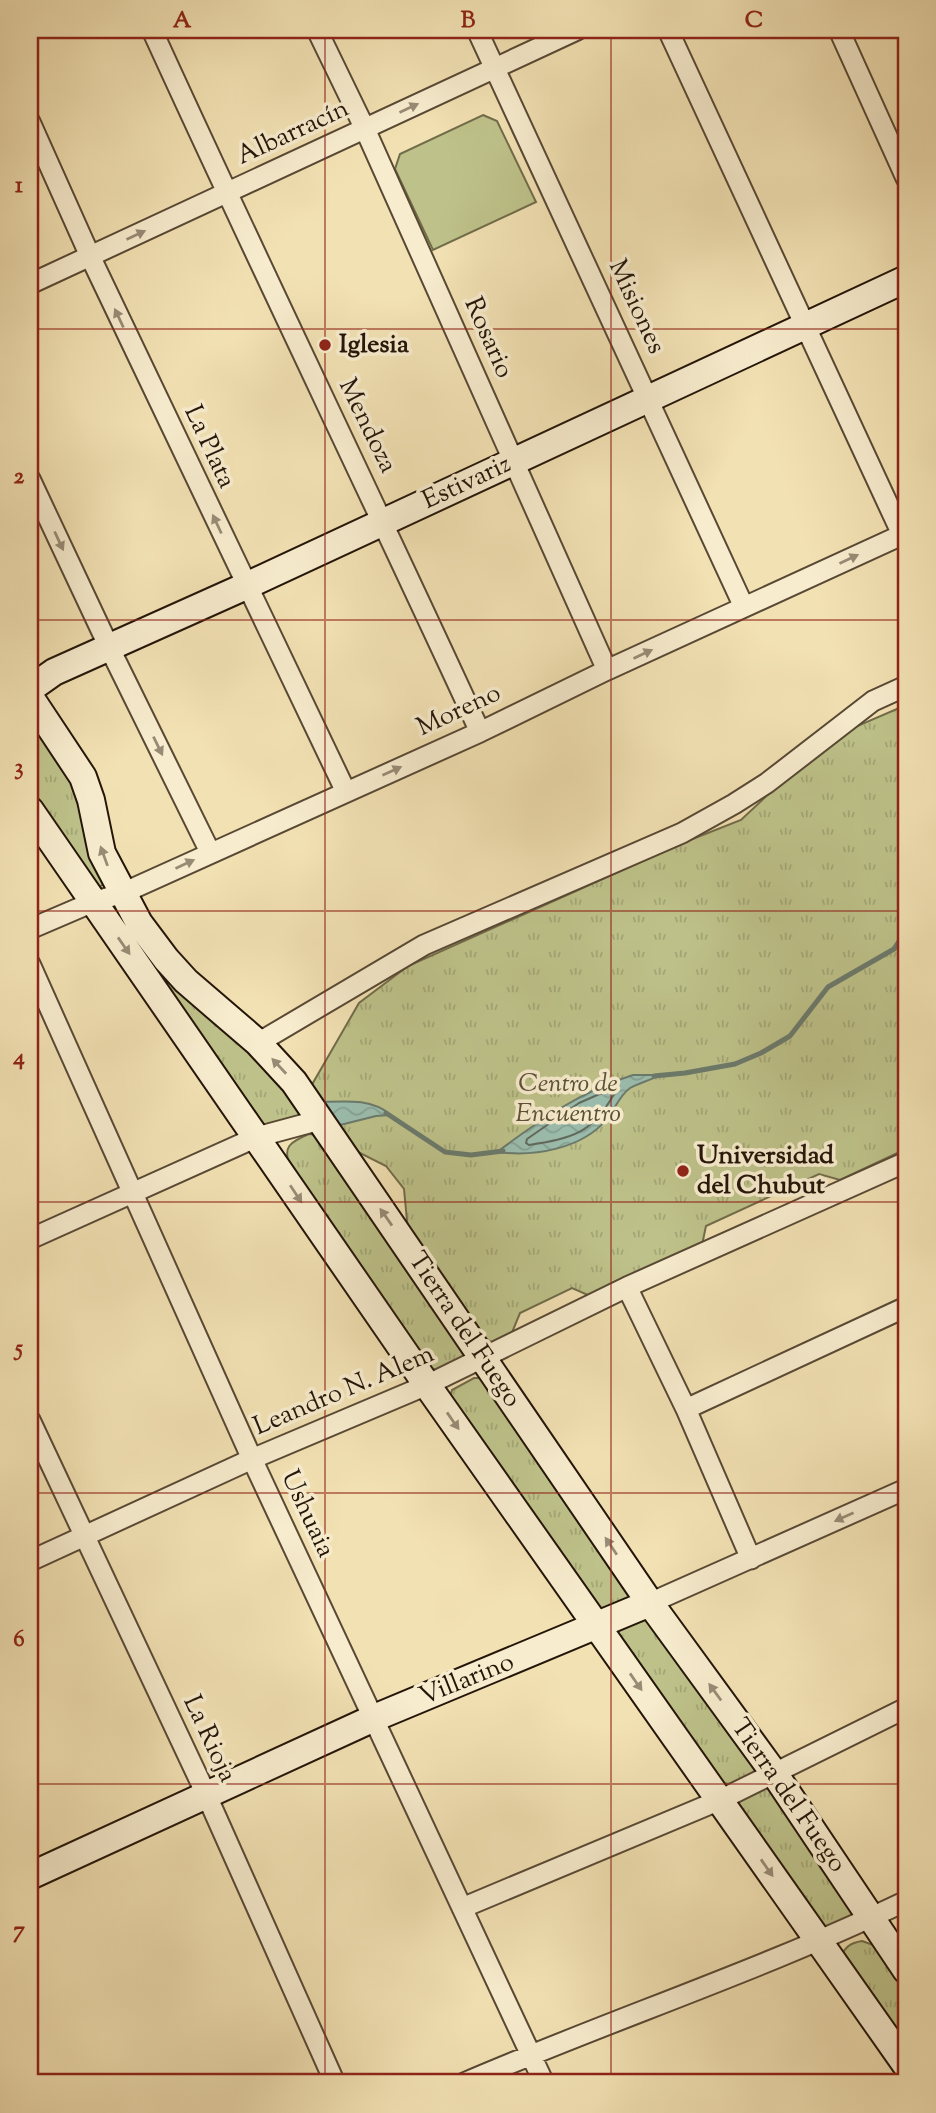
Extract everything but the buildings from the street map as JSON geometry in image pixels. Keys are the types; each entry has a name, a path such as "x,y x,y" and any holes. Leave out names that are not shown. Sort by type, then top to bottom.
{"street":[{"name":"Mendoza","path":"152,30 480,732"},
{"name":"Rosario","path":"317,30 365,129 607,670"},
{"name":"Misiones","path":"477,30 646,390 744,607"},
{"name":"Albarracín","path":"30,284 577,30"},
{"path":"668,30 905,537"},
{"path":"839,30 906,178"},
{"name":"La Plata","path":"30,122 90,256 346,792"},
{"name":"Estivariz","path":"801,319 906,260"},
{"name":"Estivariz","path":"30,664 105,640 801,319 906,279"},
{"path":"30,479 105,640 210,852"},
{"name":"Moreno","path":"30,929 93,902 123,893 480,732 744,607 905,537"},
{"name":"Estivariz","path":"30,689 105,640"},
{"path":"258,1043 424,945 682,833 714,816 766,783 873,701 906,686"},
{"name":"Tierra del Fuego","path":"30,697 83,777 91,800 102,853 139,923 166,960 215,1008 258,1043 294,1082 650,1603 774,1773 906,1970"},
{"path":"30,810 427,1385 906,2065"},
{"name":"Ushuaia","path":"30,964 252,1459 544,2083"},
{"path":"30,1239 257,1137 320,1121"},
{"name":"Leandro N. Alem","path":"30,1561 252,1459 484,1359 627,1287 906,1161"},
{"path":"627,1287 686,1409 751,1559"},
{"path":"686,1409 906,1307"},
{"name":"La Rioja","path":"30,1420 206,1794 334,2083"},
{"name":"Villarino","path":"30,1876 374,1718 597,1626 906,1489"},
{"path":"462,1908 720,1800 906,1708"},
{"path":"464,2083 530,2054 817,1942 906,1901"}],"green space":[{"path":"483,115 497,121 536,202 433,250 395,169 400,154"},
{"name":"Centro de Encuentro","path":"906,705 906,1149 840,1180 819,1174 706,1226 702,1245 590,1296 572,1288 520,1313 511,1335 493,1343 477,1333 408,1231 404,1189 386,1166 352,1149 310,1088 359,1003 408,966 690,840 741,820 775,788 848,730"},
{"path":"30,710 69,772 106,883 97,888 30,793"},
{"path":"124,918 271,1068 301,1112 295,1119 265,1128 118,921"},
{"path":"309,1134 318,1135 466,1352 456,1363 432,1370 291,1168 287,1155 290,1146"},
{"path":"474,1378 482,1378 631,1588 629,1600 603,1616 450,1397 452,1390"},
{"path":"637,1620 648,1620 755,1768 753,1774 735,1783 723,1783 621,1643 617,1635 619,1629"},
{"path":"770,1786 860,1916 827,1929 819,1925 737,1806 737,1801"},
{"path":"862,1941 879,1947 906,1988 906,2052 840,1958 848,1946"}],"water":[{"path":"633,1075 660,1075 626,1091 607,1119 584,1138 541,1152 497,1152 578,1098"},
{"path":"351,1101 368,1104 391,1115 340,1125 324,1102"}],"waterway":[{"path":"654,1076 735,1064 761,1053 790,1036 828,987 894,949 906,931"},
{"path":"386,1113 445,1152 471,1155 503,1151"}],"place":[{"name":"Iglesia","path":"325,345"},
{"name":"Universidad del Chubut","path":"683,1171"}]}
